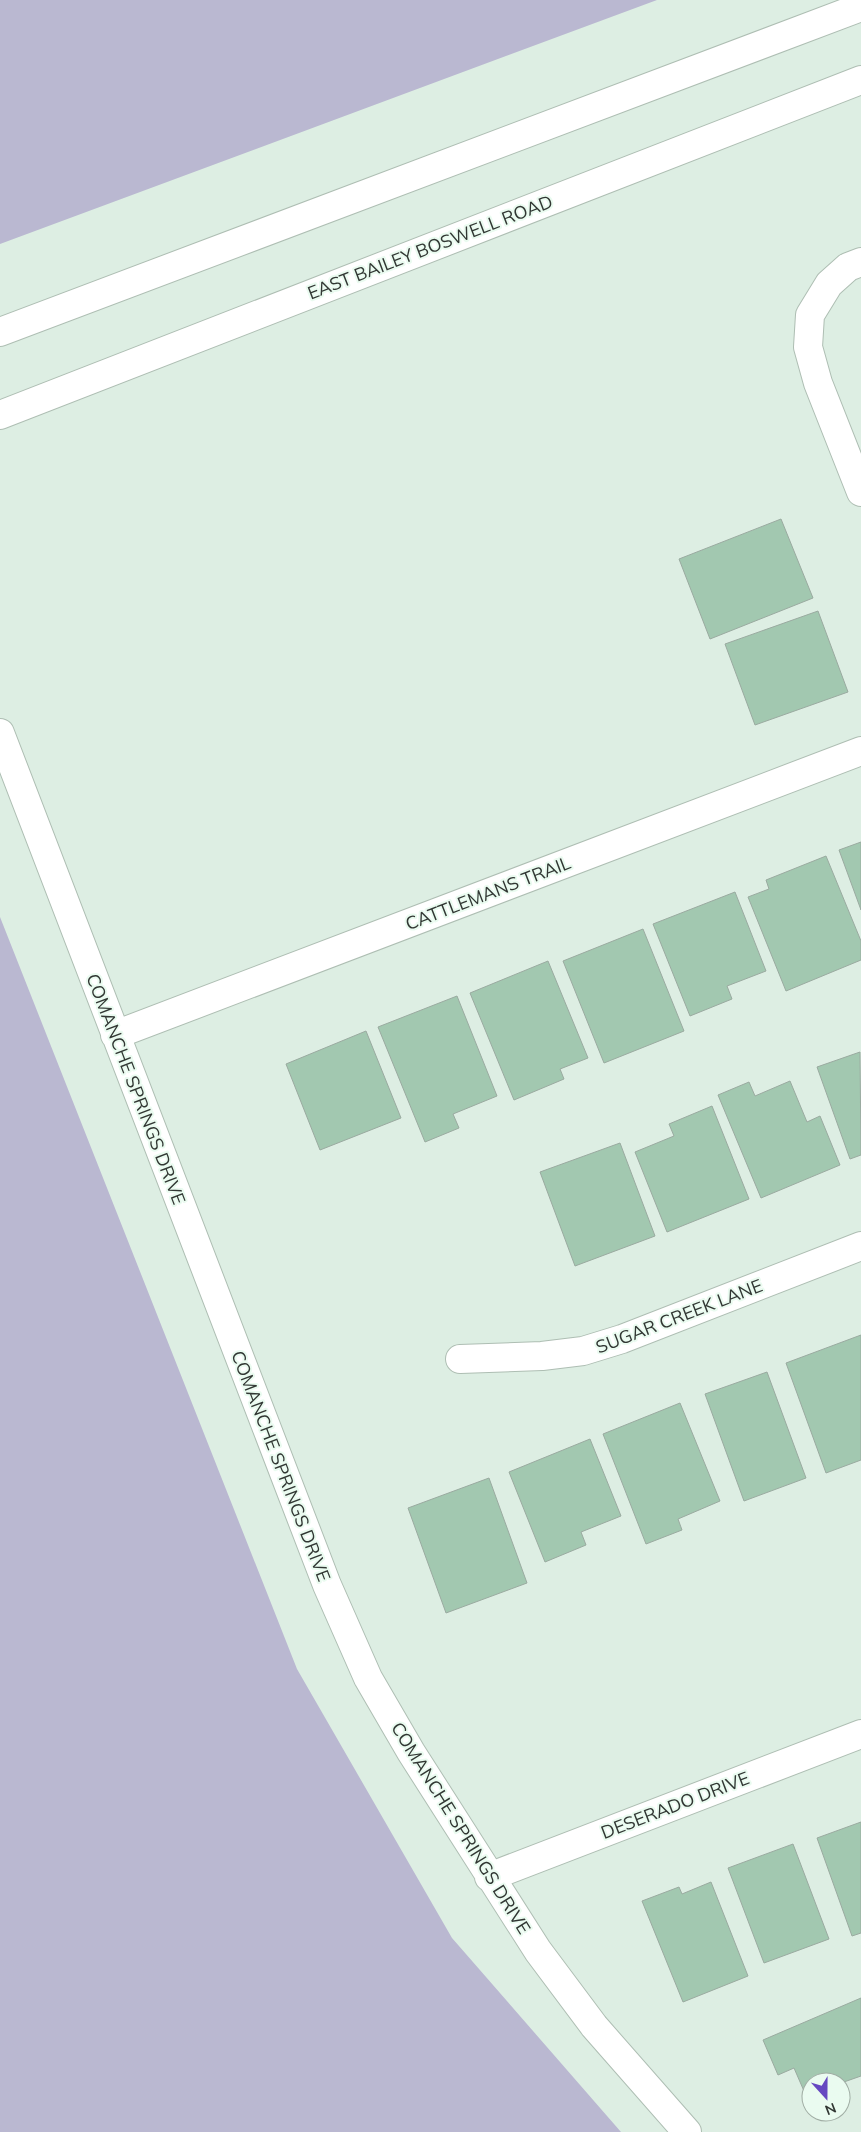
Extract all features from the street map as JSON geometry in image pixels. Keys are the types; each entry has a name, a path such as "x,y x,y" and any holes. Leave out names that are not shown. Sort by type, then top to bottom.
{"street":[{"path":"0,332 861,7"},
{"name":"EAST BAILEY BOSWELL ROAD","path":"0,415 861,80"},
{"path":"861,262 848,267 829,284 810,315 808,346 816,374 861,492"},
{"name":"COMANCHE SPRINGS DRIVE","path":"0,733 327,1585 368,1678 411,1752 488,1876 538,1951 594,2026 688,2132"},
{"name":"CATTLEMANS TRAIL","path":"115,1036 861,751"},
{"name":"SUGAR CREEK LANE","path":"460,1359 542,1356 583,1351 622,1339 861,1246"},
{"name":"DESERADO DRIVE","path":"488,1876 861,1734"}],"shaded area":[{"path":"0,0 657,0 0,244"},
{"path":"0,917 297,1669 452,1938 621,2132 0,2132"}],"building":[{"path":"781,519 813,598 710,639 679,559"},
{"path":"818,611 848,692 755,725 725,644"},
{"path":"861,842 861,910 839,850"},
{"path":"826,856 861,941 861,960 786,991 748,897 769,889 766,880"},
{"path":"735,892 766,971 727,986 732,999 690,1016 653,924"},
{"path":"643,929 684,1031 604,1063 563,961"},
{"path":"548,961 588,1058 560,1069 564,1079 514,1100 470,993"},
{"path":"457,996 497,1096 453,1114 459,1128 425,1142 378,1027"},
{"path":"366,1031 401,1118 320,1150 286,1064"},
{"path":"860,1052 861,1155 850,1159 817,1067"},
{"path":"790,1081 807,1122 820,1116 840,1165 761,1198 718,1095 749,1082 755,1096"},
{"path":"712,1106 749,1199 667,1232 635,1152 674,1136 669,1124"},
{"path":"620,1143 655,1236 575,1266 540,1172"},
{"path":"861,1335 861,1460 826,1473 786,1363"},
{"path":"767,1372 806,1478 744,1501 705,1394"},
{"path":"680,1403 720,1501 678,1519 682,1530 646,1544 603,1434"},
{"path":"590,1439 621,1516 581,1532 586,1545 545,1562 509,1472"},
{"path":"489,1478 527,1583 446,1613 408,1508"},
{"path":"861,1822 861,1933 852,1936 817,1838"},
{"path":"793,1844 829,1939 764,1963 728,1868"},
{"path":"711,1882 748,1976 683,2002 642,1901 679,1887 682,1894"},
{"path":"861,1998 861,2076 851,2080 851,2072 801,2072 801,2084 794,2068 778,2075 763,2040"}]}
